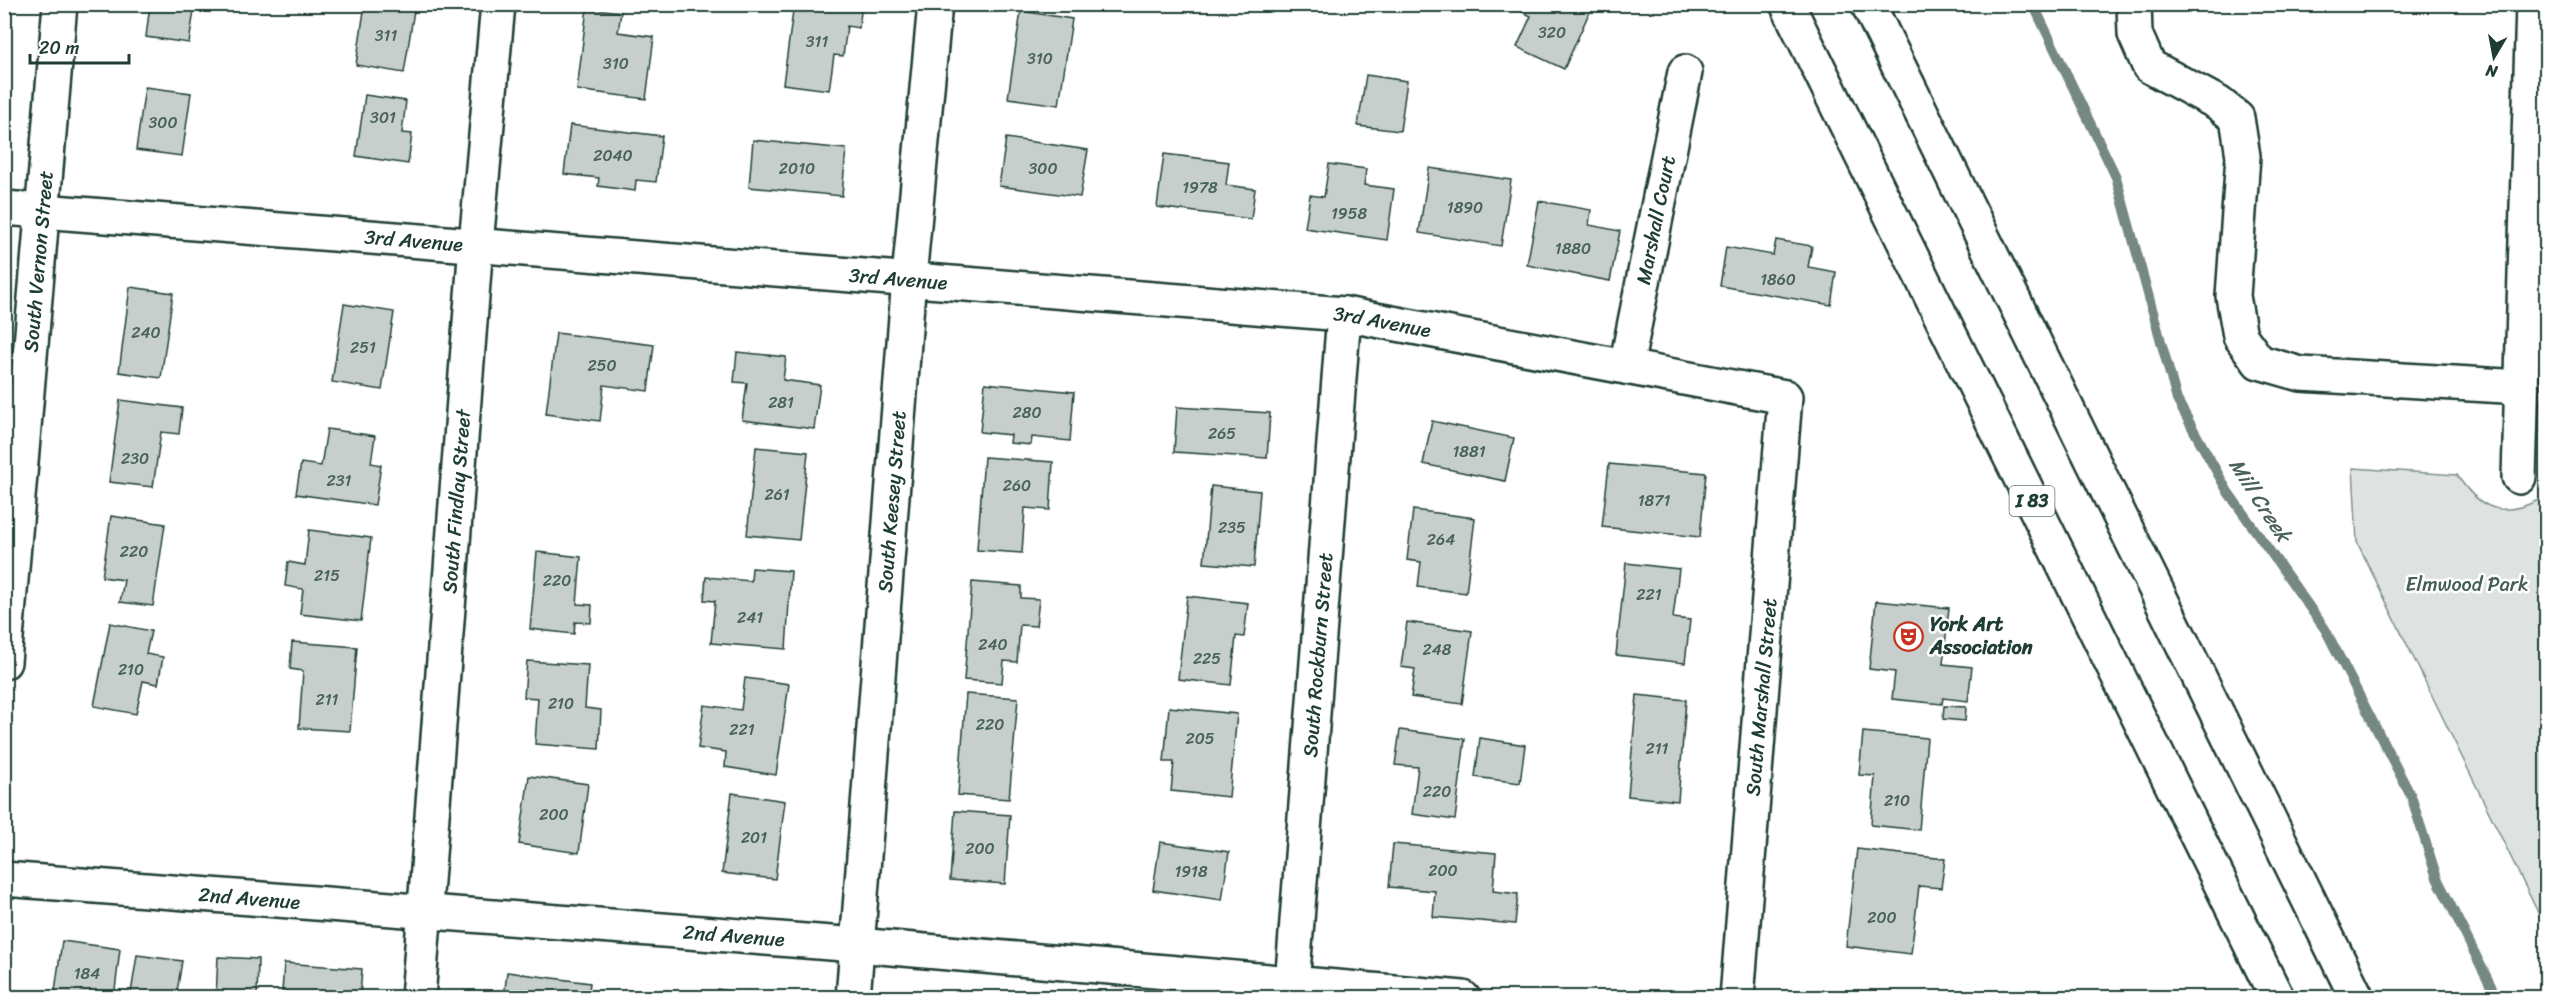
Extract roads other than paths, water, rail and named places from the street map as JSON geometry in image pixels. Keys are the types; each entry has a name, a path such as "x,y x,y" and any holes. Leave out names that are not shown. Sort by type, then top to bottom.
{"main road":[{"name":"South Vernon Street","path":"4,662 60,4"},
{"name":"South Findlay Street","path":"418,998 476,244 498,4"},
{"name":"South Keesey Street","path":"853,998 909,278 935,4"},
{"name":"I 83","path":"1787,4 2277,998"},
{"path":"1868,4 2357,998"},
{"path":"2134,4 2135,33 2149,66 2218,103 2237,118 2243,156 2233,296 2240,336 2259,362 2301,374 2522,387"},
{"path":"2522,477 2522,387 2532,4"},
{"name":"Marshall Court","path":"1626,367 1684,72"},
{"name":"3rd Avenue","path":"4,208 1344,314 1785,397"},
{"name":"South Rockburn Street","path":"1292,990 1344,314"},
{"name":"South Marshall Street","path":"1737,998 1785,397"},
{"name":"2nd Avenue","path":"4,879 857,945 1292,990 1463,998"}],"waterway":[{"name":"Mill Creek","path":"2033,4 2116,177 2177,400 2228,492 2325,629 2411,796 2437,878 2497,998"}],"place":[{"name":"York Art Association","path":"1909,636"}],"park label":[{"name":"Elmwood Park","path":"2467,584"}]}
